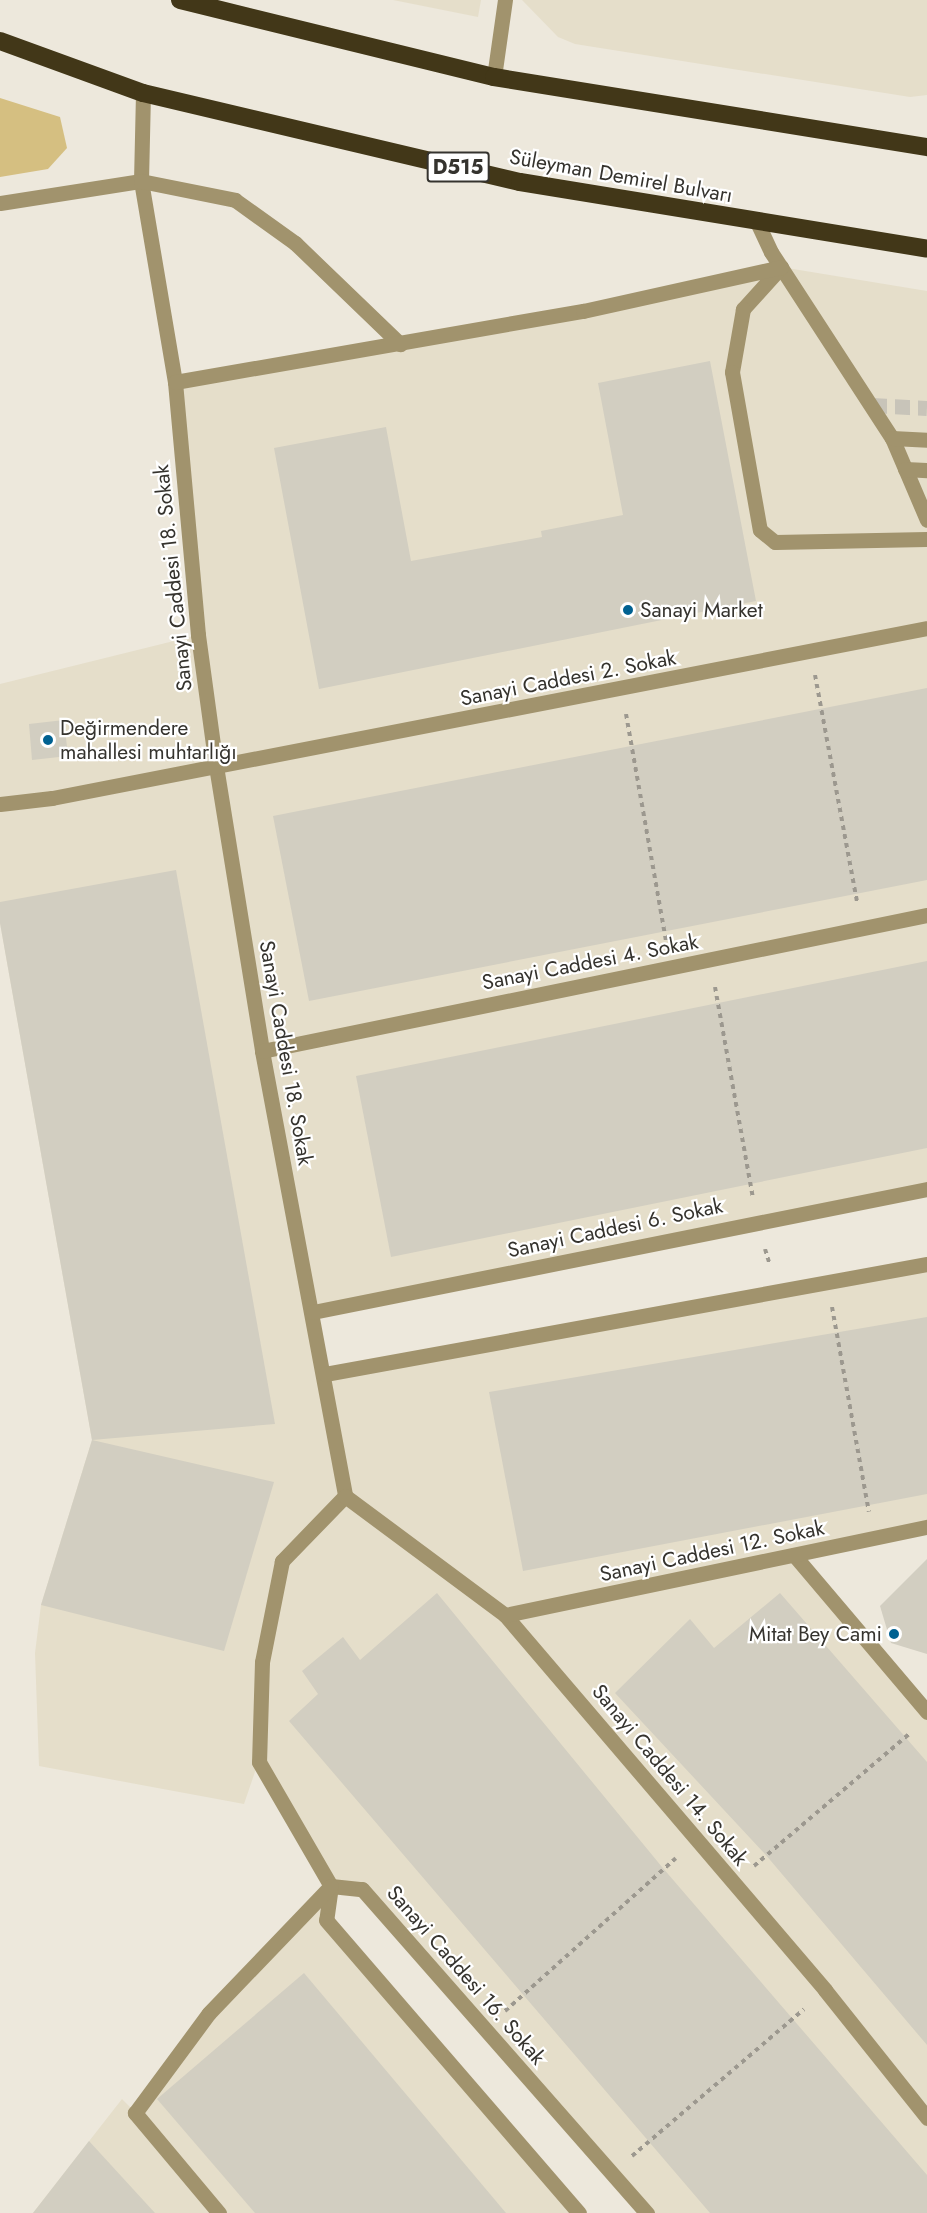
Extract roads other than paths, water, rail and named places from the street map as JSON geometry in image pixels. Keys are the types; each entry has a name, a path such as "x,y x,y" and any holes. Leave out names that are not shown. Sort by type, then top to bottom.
{"highway":[{"path":"180,0 494,77 926,146"},
{"name":"Süleyman Demirel Bulvarı","path":"0,41 143,93 520,182 927,249"}],"street":[{"path":"494,77 505,0"},
{"name":"Sanayi Caddesi 18. Sokak","path":"143,93 141,181 175,382 198,635 216,766 262,1051 325,1374 345,1496"},
{"path":"0,202 141,181 234,200 295,243 400,344"},
{"path":"757,222 781,267 892,438 927,520"},
{"path":"175,382 583,311 781,267"},
{"path":"781,267 743,309 732,372 760,530 775,542 927,539"},
{"path":"892,438 927,440"},
{"path":"905,469 927,470"},
{"name":"Sanayi Caddesi 2. Sokak","path":"0,804 216,766 622,689 927,628"},
{"name":"Sanayi Caddesi 4. Sokak","path":"262,1051 927,915"},
{"name":"Sanayi Caddesi 6. Sokak","path":"313,1312 757,1220 927,1189"},
{"path":"325,1374 927,1264"},
{"path":"345,1496 282,1561 261,1673 258,1762 331,1886 326,1920 579,2213"},
{"name":"Sanayi Caddesi 14. Sokak","path":"345,1496 505,1615 825,1990 927,2118"},
{"name":"Sanayi Caddesi 12. Sokak","path":"505,1615 927,1527"},
{"path":"794,1555 927,1712"},
{"path":"219,2213 135,2113 209,2013 331,1886"},
{"name":"Sanayi Caddesi 16. Sokak","path":"331,1886 362,1889 647,2213"}],"tunnel":[{"path":"872,405 927,408"}],"place":[{"name":"Sanayi Market","path":"628,610"},
{"name":"Değirmendere mahallesi muhtarlığı","path":"48,740"},
{"name":"Mitat Bey Cami","path":"894,1634"}]}
